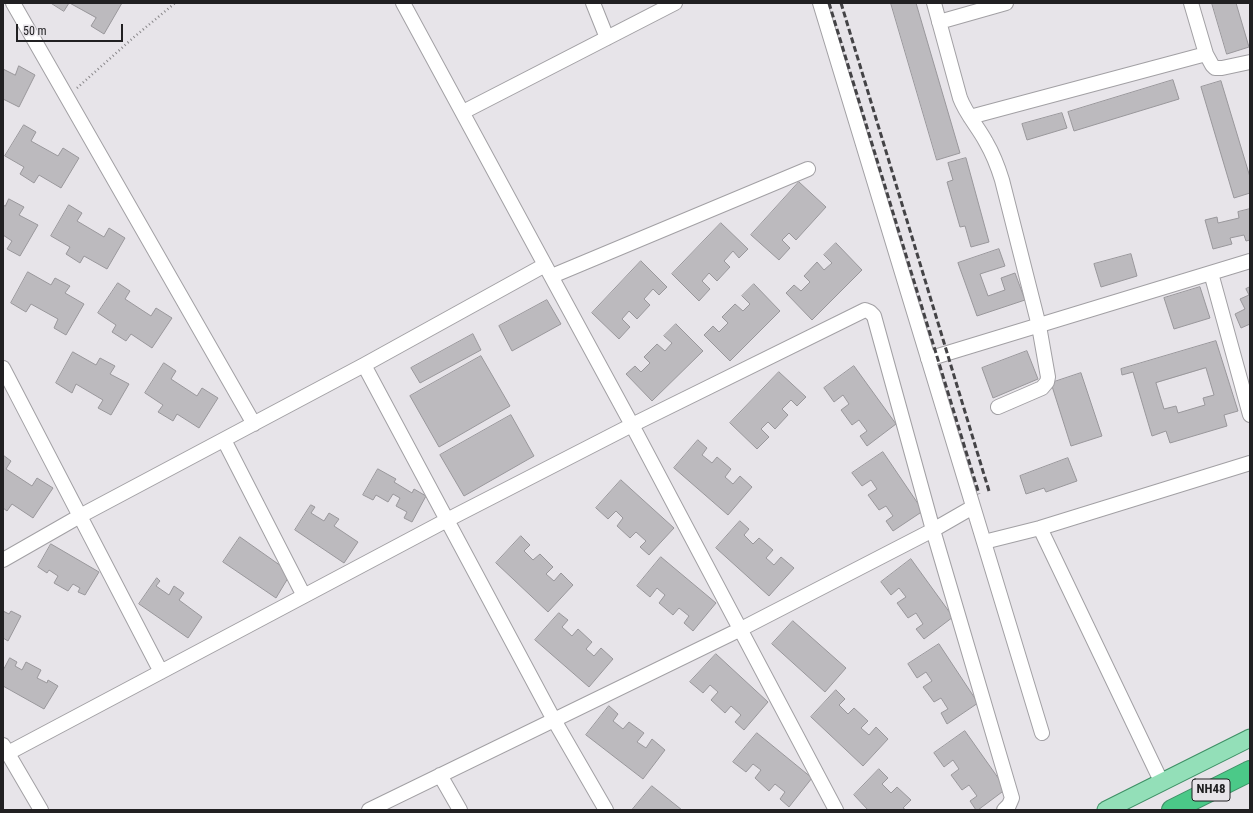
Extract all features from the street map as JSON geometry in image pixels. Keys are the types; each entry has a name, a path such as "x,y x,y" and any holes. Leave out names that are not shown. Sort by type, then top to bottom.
{"highway":[{"name":"NH48","path":"1172,810 1250,771"}],"main road":[{"path":"1106,810 1250,738"}],"street":[{"path":"13,3 254,424"},
{"path":"403,3 632,425 836,810"},
{"path":"593,3 607,38"},
{"path":"463,112 675,3"},
{"path":"820,3 1042,733"},
{"path":"934,3 960,98 970,117 986,141 1002,180 1040,326 1047,366 1047,382 1042,388 998,407"},
{"path":"939,22 1006,3"},
{"path":"1191,3 1206,54 1212,65 1215,68 1222,68 1250,62"},
{"path":"970,117 1206,54"},
{"path":"3,560 80,516 364,365 549,271 808,169"},
{"path":"928,359 1250,261"},
{"path":"1212,273 1250,415"},
{"path":"41,810 6,749 161,672 447,520 632,425 862,311 868,311 874,316 933,530 1012,798 1009,805 1004,810"},
{"path":"364,365 554,720 606,810"},
{"path":"3,368 161,672"},
{"path":"224,440 304,596"},
{"path":"984,542 1040,528 1250,463"},
{"path":"369,810 741,629 933,530 973,507"},
{"path":"1040,528 1161,782"},
{"path":"440,775 460,810"}],"path":[{"path":"67,98 133,38 175,3"}],"building":[{"path":"51,3 69,3 64,11"},
{"path":"70,3 122,3 104,34 91,26 96,18"},
{"path":"891,3 916,3 960,153 937,160"},
{"path":"1212,3 1236,3 1249,47 1227,54"},
{"path":"19,66 35,75 19,107 3,99 3,69 15,75"},
{"path":"1173,80 1179,99 1074,131 1068,112"},
{"path":"1221,81 1250,177 1250,193 1234,198 1201,87"},
{"path":"1062,113 1067,128 1027,140 1022,124"},
{"path":"24,125 36,132 31,141 58,156 63,148 79,158 61,188 39,175 34,183 20,174 24,167 5,156"},
{"path":"966,158 989,242 971,247 965,226 960,227 947,182 953,180 948,163"},
{"path":"799,182 826,207 796,240 789,233 782,240 790,248 779,260 751,235"},
{"path":"9,199 24,207 19,215 38,225 20,256 7,249 12,241 3,235 3,205 5,206"},
{"path":"69,205 82,213 77,221 104,237 109,228 125,238 107,269 84,256 80,263 66,254 70,247 51,236"},
{"path":"1250,209 1250,240 1246,241 1244,235 1230,238 1232,244 1213,249 1205,220 1217,217 1218,223 1239,218 1238,212"},
{"path":"721,223 748,249 739,258 733,251 724,261 730,267 717,281 709,273 702,281 710,289 699,301 672,274"},
{"path":"836,243 862,270 812,320 786,293 794,285 801,291 810,282 804,276 817,262 824,270 832,263 824,255"},
{"path":"999,249 1005,266 980,274 988,296 1005,290 1001,278 1015,273 1025,300 977,316 958,263"},
{"path":"1131,254 1137,276 1101,287 1094,264"},
{"path":"641,261 667,287 659,295 653,289 644,299 650,305 637,319 629,311 622,319 630,327 619,339 592,313"},
{"path":"28,272 51,285 55,278 70,286 65,293 84,304 66,335 54,328 58,319 31,304 26,312 11,303"},
{"path":"118,283 130,291 125,299 151,316 156,308 172,318 152,348 131,334 126,341 112,332 116,325 98,313"},
{"path":"754,284 780,311 730,361 704,335 713,326 719,332 728,323 722,317 735,304 743,311 750,304 742,296"},
{"path":"1200,287 1210,318 1174,329 1164,298"},
{"path":"1250,287 1250,324 1241,328 1235,314 1245,309 1240,299 1249,295 1246,289"},
{"path":"547,300 561,324 512,351 499,326"},
{"path":"676,324 703,351 652,401 626,374 635,366 641,372 650,363 644,357 657,344 665,351 672,343 664,336"},
{"path":"473,334 481,350 420,383 411,368"},
{"path":"1216,341 1238,411 1224,415 1227,426 1170,443 1166,431 1152,436 1133,372 1122,375 1121,369","holes":["1206,368 1214,395 1203,398 1205,405 1178,413 1176,406 1164,409 1156,383"]},
{"path":"1027,351 1038,379 993,398 982,368"},
{"path":"73,352 96,365 100,358 115,366 110,374 129,384 111,415 98,408 103,400 76,384 72,393 56,383"},
{"path":"481,356 510,406 439,447 410,396"},
{"path":"164,363 176,371 171,379 197,396 202,388 218,398 199,428 177,414 173,421 158,412 163,405 145,393"},
{"path":"854,366 896,424 867,446 860,436 867,431 859,420 852,425 841,410 849,404 843,395 834,402 824,388"},
{"path":"779,372 806,397 797,406 791,400 782,409 788,415 775,429 768,422 761,429 769,437 757,449 730,423"},
{"path":"1081,373 1102,436 1071,446 1051,383"},
{"path":"511,415 534,456 464,496 440,455"},
{"path":"698,440 707,448 702,455 712,463 717,457 731,469 725,477 733,484 740,476 752,487 728,515 674,468"},
{"path":"883,452 923,511 893,531 886,521 893,516 886,506 879,510 868,495 877,489 871,480 862,486 852,473"},
{"path":"3,455 11,461 6,469 32,486 37,478 53,488 33,518 12,504 7,511 3,508"},
{"path":"1068,458 1077,481 1046,492 1044,488 1026,494 1020,476"},
{"path":"378,469 396,479 394,482 412,493 414,489 426,496 412,522 404,518 407,512 396,506 400,498 393,494 388,502 376,495 373,500 363,495"},
{"path":"621,480 674,528 649,555 640,547 646,541 636,532 630,538 617,526 623,518 616,511 608,519 596,508"},
{"path":"311,505 315,507 311,513 324,521 329,513 339,519 334,526 358,542 344,563 295,530"},
{"path":"740,521 749,529 744,535 753,544 759,538 773,550 766,558 774,565 781,557 794,568 769,596 716,548"},
{"path":"521,536 530,545 524,551 533,560 540,554 553,567 546,574 554,581 561,573 573,585 548,612 496,563"},
{"path":"240,537 291,573 276,598 223,562"},
{"path":"51,544 99,572 85,595 78,592 80,588 73,584 68,591 54,583 58,576 49,570 47,573 38,567"},
{"path":"661,557 716,603 693,631 684,623 689,616 679,608 673,615 659,603 665,595 657,588 650,597 637,586"},
{"path":"911,559 953,617 924,639 916,629 923,624 916,613 908,618 897,603 906,597 899,588 891,595 881,582"},
{"path":"157,578 160,581 156,586 169,595 174,586 184,593 179,600 202,617 188,638 139,604"},
{"path":"3,611 9,614 11,611 21,616 8,641 3,638"},
{"path":"559,613 568,620 562,627 572,636 578,629 592,642 586,649 594,656 601,648 613,659 589,687 535,640"},
{"path":"793,621 846,668 825,692 772,644"},
{"path":"939,644 978,703 947,724 941,713 948,709 941,698 934,702 923,687 932,681 926,672 917,678 908,664"},
{"path":"716,654 768,702 744,730 735,722 741,715 731,706 725,713 711,700 718,692 710,685 703,693 690,682"},
{"path":"10,658 17,662 15,666 22,670 26,662 41,670 37,678 47,683 48,680 58,686 44,709 3,686 3,671"},
{"path":"836,690 845,699 839,705 848,714 854,708 868,721 861,728 869,735 876,727 888,739 863,766 811,717"},
{"path":"609,706 618,714 613,721 623,729 629,722 644,733 637,742 646,748 652,739 665,750 643,779 586,735"},
{"path":"965,731 1006,789 978,810 976,810 970,801 977,796 969,785 962,790 951,775 959,769 953,760 944,767 934,753"},
{"path":"757,733 812,778 789,807 780,799 785,792 775,784 769,791 755,778 761,770 753,764 746,772 733,762"},
{"path":"879,769 888,778 882,784 891,793 897,787 911,800 903,808 906,810 868,810 854,795"},
{"path":"652,786 682,810 632,810"}],"railway":[{"path":"829,3 979,494"},
{"path":"841,3 989,491"}]}
